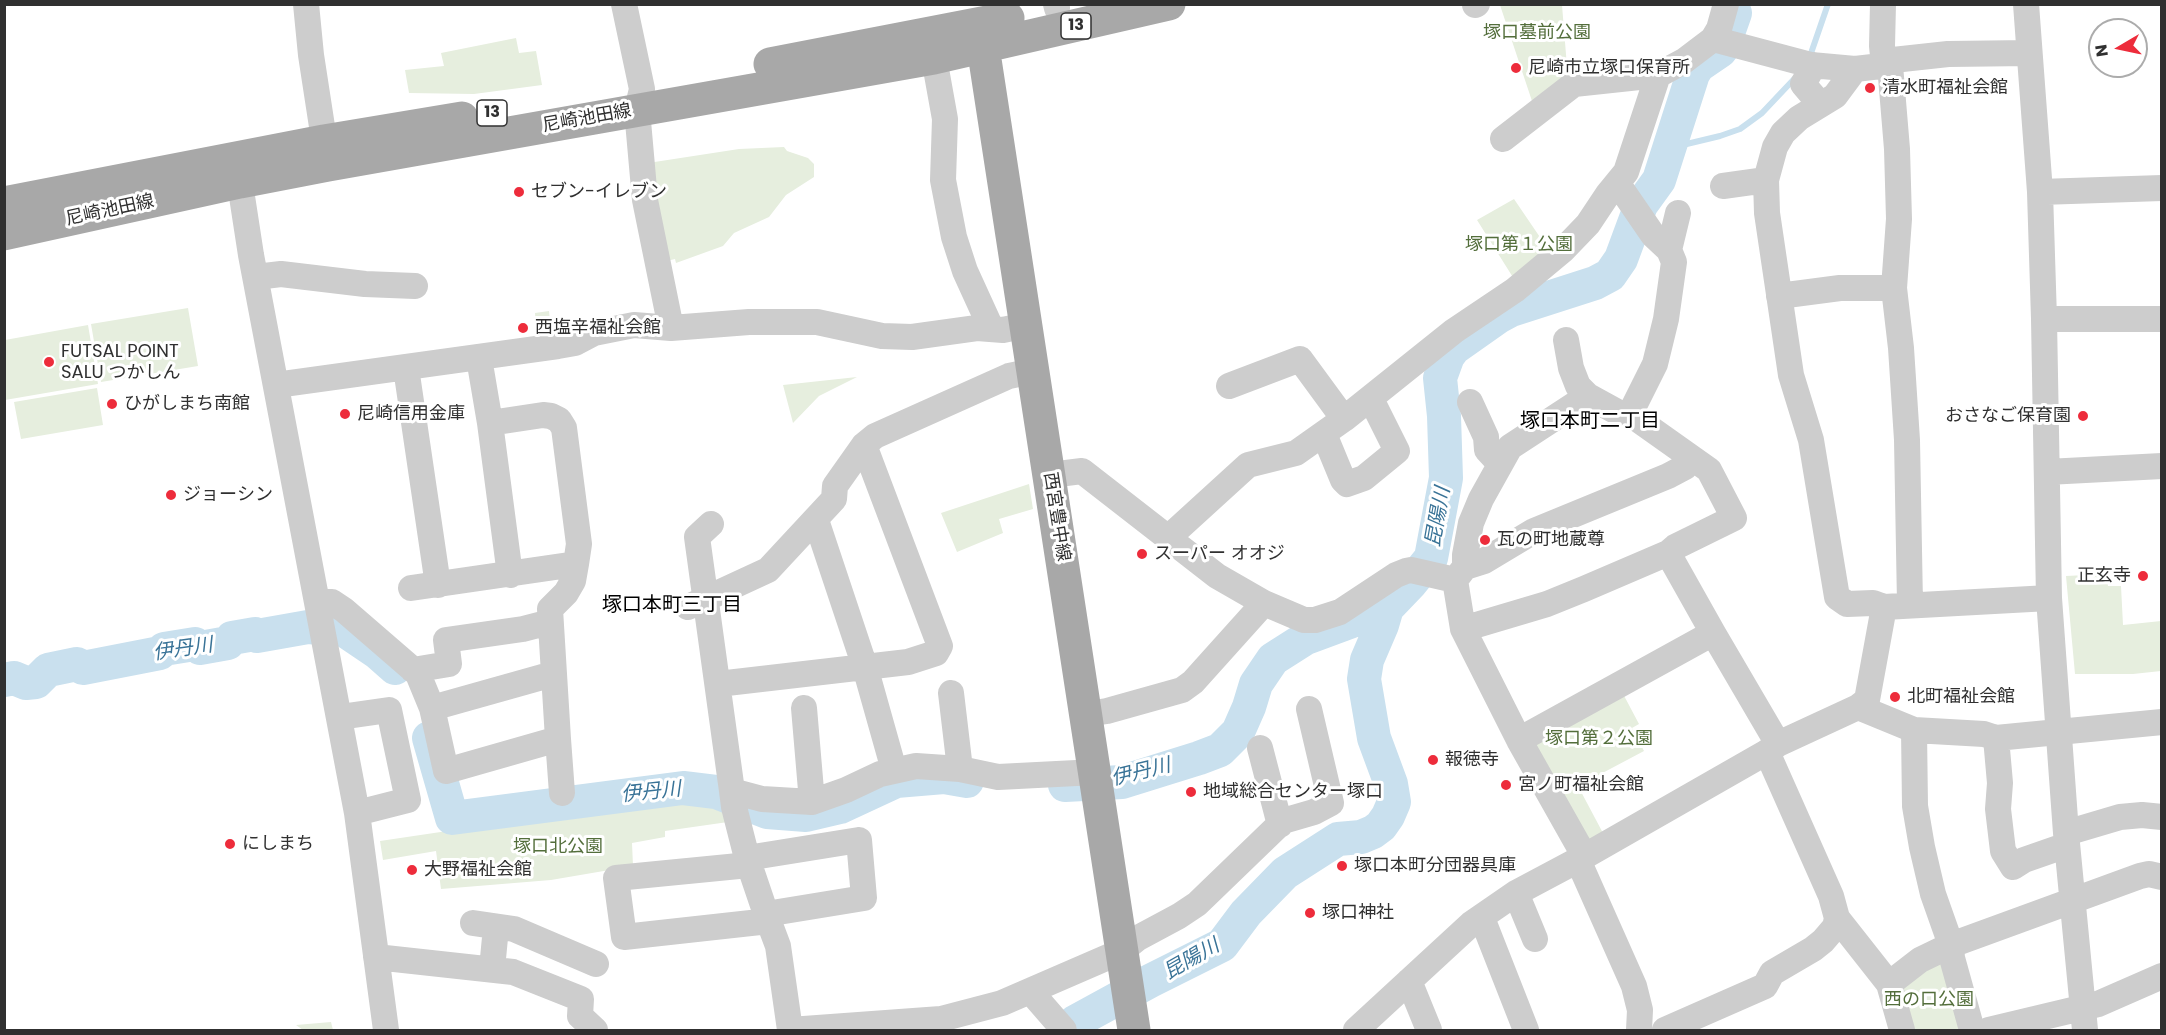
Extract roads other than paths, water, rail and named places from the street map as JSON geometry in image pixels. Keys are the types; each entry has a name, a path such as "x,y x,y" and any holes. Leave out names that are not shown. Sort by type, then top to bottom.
{"main road":[{"name":"尼崎池田線","path":"4,203 238,170 639,100 934,58 980,25 1169,4"},
{"name":"尼崎池田線","path":"639,100 1062,6"},
{"name":"西宮豊中線","path":"980,25 1131,1005"},
{"name":"尼崎池田線","path":"4,234 238,170"}],"street":[{"path":"306,4 310,55 326,153"},
{"path":"624,4 639,100 645,200 671,328"},
{"path":"1721,42 1719,29 1726,4"},
{"path":"1883,4 1882,46 1887,65 1896,138 1899,219 1894,288 1901,348 1906,440 1910,604"},
{"path":"2026,4 2040,192 2049,598 2066,839 2083,1019"},
{"path":"1503,139 1574,84 1658,75 1721,42 1809,64 1855,69 1887,65 1893,60 1948,54 2029,53"},
{"path":"934,58 945,119 943,180 954,237 965,271 991,328"},
{"path":"1809,64 1803,84 1820,104"},
{"path":"1855,69 1835,96 1798,118 1778,140 1766,180 1767,213 1791,375 1811,440 1838,597 1846,604 1873,603 1884,607 2049,598"},
{"path":"1169,537 1248,465 1296,453 1324,434 1454,331 1515,290 1563,250 1588,224 1626,172 1658,75"},
{"path":"238,170 251,255 357,813 386,1030"},
{"path":"1723,187 1766,180"},
{"path":"1618,184 1653,235 1669,250 1674,262 1666,319 1655,364 1630,414"},
{"path":"2040,192 2162,188"},
{"path":"1669,250 1678,213"},
{"path":"256,277 281,274 365,284 415,286"},
{"path":"1779,296 1839,288 1894,288"},
{"path":"2044,319 2162,319"},
{"path":"276,385 575,343 594,333 634,325 671,328 749,322 817,322 882,336 912,337 991,328 1004,330 1026,325"},
{"path":"1462,629 1547,604 1668,554 1675,547 1734,518 1710,471 1630,414 1619,413 1588,396 1578,386 1566,340"},
{"path":"479,358 510,575"},
{"path":"1229,386 1300,359 1344,419"},
{"path":"406,368 438,585"},
{"path":"697,603 768,570 834,499 835,486 864,445 875,436 1008,376 1033,371"},
{"path":"1588,396 1510,447 1481,499 1471,523 1465,555 1453,575 1462,629 1581,859 1634,986 1640,1010 1639,1030"},
{"path":"1324,434 1343,480 1347,484 1364,478 1396,451 1371,399"},
{"path":"1470,402 1486,437 1487,450 1500,464"},
{"path":"490,423 543,415 559,420 564,428 579,544 573,581 566,593 550,609 562,793"},
{"path":"718,684 908,662 936,653 940,646 864,445"},
{"path":"1050,475 1082,471 1217,576 1264,603 1304,620 1315,620 1340,612 1396,575 1411,570 1453,575 1484,561 1534,531 1668,476 1685,467 1691,458"},
{"path":"2047,472 2162,466"},
{"path":"816,520 865,668 894,770"},
{"path":"711,524 697,537 697,603 718,684 733,799 748,861 778,946 790,1030 941,1020 976,1020 1002,1004 1122,951 1138,938 1197,904 1284,821 1314,812 1331,803 1309,709"},
{"path":"1668,554 1713,633 1773,748 1831,896 1837,918 1889,984 1902,1030"},
{"path":"411,588 576,564"},
{"path":"319,607 332,602 344,610 418,674 432,708 446,771 558,739"},
{"path":"1087,714 1107,711 1182,690 1264,603"},
{"path":"1356,1030 1472,924 1516,893 1581,859 1773,748 1858,707 1867,700 1884,607"},
{"path":"413,670 449,664 446,640 523,629 550,622"},
{"path":"1519,740 1713,633"},
{"path":"432,708 553,674"},
{"path":"951,693 960,769"},
{"path":"1858,707 1914,730 1984,734 1996,738 2162,722"},
{"path":"804,708 812,802"},
{"path":"340,717 389,710 408,800 357,813"},
{"path":"1914,730 1915,806 1920,837 1934,894 1951,945 1952,958 1972,1030"},
{"path":"1996,738 2000,783 1998,809 2003,851 2013,867 2066,839 2120,817 2142,815 2162,818"},
{"path":"1260,748 1280,825"},
{"path":"733,799 812,802 894,770 916,766 960,769 998,777 1097,779"},
{"path":"859,840 864,898 768,918 624,937 616,878 748,861 859,840"},
{"path":"1889,984 1920,960 1951,945 2140,876 2149,874 2162,877"},
{"path":"1516,893 1535,939"},
{"path":"1482,918 1526,1030"},
{"path":"1665,1030 1765,986 1772,973 1814,949 1835,927 1837,918"},
{"path":"492,969 485,925 514,928 596,964"},
{"path":"376,957 513,972 581,999 580,1016 595,1030"},
{"path":"1989,1030 2083,1019 2098,1004 2162,976"},
{"path":"1409,981 1429,1030"},
{"path":"1031,992 1061,1027"}],"waterway":[{"path":"1809,59 1828,4"},
{"name":"昆陽川","path":"1064,1030 1150,981 1222,945 1246,913 1285,873 1338,839 1361,837 1373,832 1388,816 1394,802 1391,784 1374,738 1364,679 1367,660 1387,608 1431,558 1446,478 1440,378 1448,356 1454,348 1511,310 1595,283 1610,275 1621,259 1641,205 1659,180 1693,74 1698,66 1723,47 1735,13"},
{"path":"1670,148 1740,129 1762,113 1796,77"},
{"name":"伊丹川","path":"1065,785 1122,782 1220,750 1238,732 1256,684 1273,659 1306,638 1387,608"},
{"name":"伊丹川","path":"4,680 14,678 26,683 36,682 48,670 77,664 83,668 160,653 164,649 195,644 200,648 228,643 232,638 308,627 344,630 378,653 395,668"},
{"name":"伊丹川","path":"429,738 452,818 683,788 716,792 767,812 806,815 840,807 896,781 944,777 967,781"}],"place":[{"name":"尼崎市立塚口保育所","path":"1516,68"},
{"name":"清水町福祉会館","path":"1870,88"},
{"name":"セブン-イレブン","path":"519,192"},
{"name":"西塩辛福祉会館","path":"523,328"},
{"name":"FUTSAL POINT SALU つかしん","path":"49,362"},
{"name":"ひがしまち南館","path":"112,404"},
{"name":"尼崎信用金庫","path":"345,414"},
{"name":"おさなご保育園","path":"2083,416"},
{"name":"ジョーシン","path":"171,495"},
{"name":"瓦の町地蔵尊","path":"1485,540"},
{"name":"スーパー オオジ","path":"1142,554"},
{"name":"正玄寺","path":"2143,576"},
{"name":"北町福祉会館","path":"1895,697"},
{"name":"報徳寺","path":"1433,760"},
{"name":"宮ノ町福祉会館","path":"1506,785"},
{"name":"地域総合センター塚口","path":"1191,792"},
{"name":"にしまち","path":"230,844"},
{"name":"塚口本町分団器具庫","path":"1342,866"},
{"name":"大野福祉会館","path":"412,870"},
{"name":"塚口神社","path":"1310,913"}],"district":[{"name":"塚口本町二丁目","path":"1590,422"},
{"name":"塚口本町三丁目","path":"672,606"}],"park label":[{"name":"塚口墓前公園","path":"1537,33"},
{"name":"塚口第１公園","path":"1519,245"},
{"name":"塚口第２公園","path":"1599,739"},
{"name":"塚口北公園","path":"558,847"},
{"name":"西の口公園","path":"1929,1000"}]}
